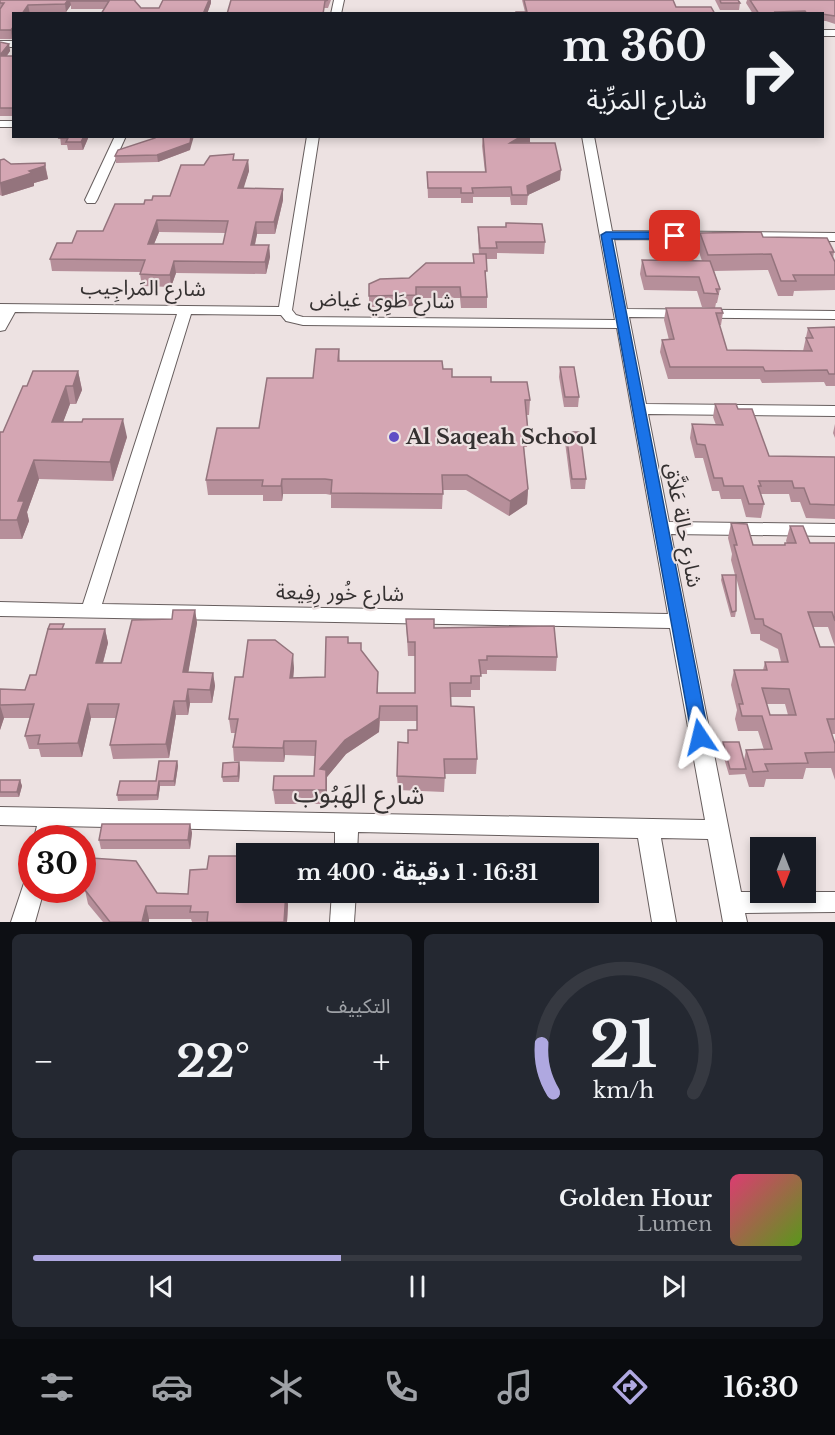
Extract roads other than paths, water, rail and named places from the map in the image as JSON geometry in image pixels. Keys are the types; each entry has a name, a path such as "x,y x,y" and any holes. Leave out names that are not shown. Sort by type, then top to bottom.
{"street":[{"path":"91,200 120,138"},
{"name":"شارع طَوِي غياض","path":"314,138 285,311 291,318 303,321 835,315"},
{"name":"شارع حالة عَلاَّق","path":"588,138 733,913"},
{"path":"606,235 835,237"},
{"path":"0,327 5,308"},
{"name":"شارع المَراجِيب","path":"5,308 285,311"},
{"path":"90,611 185,310"},
{"path":"639,409 835,411"},
{"path":"661,528 835,530"},
{"name":"شارع خُور رِفِيعة","path":"0,609 679,621"},
{"name":"شارع الهَبُوب","path":"0,816 36,825"},
{"path":"346,843 347,823"},
{"name":"شارع الهَبُوب","path":"96,827 347,823 718,830"},
{"path":"648,828 664,922"},
{"path":"733,913 835,902"},
{"path":"23,922 28,903"},
{"path":"342,922 343,903"}],"place":[{"name":"Al Saqeah School","path":"394,437"}]}
